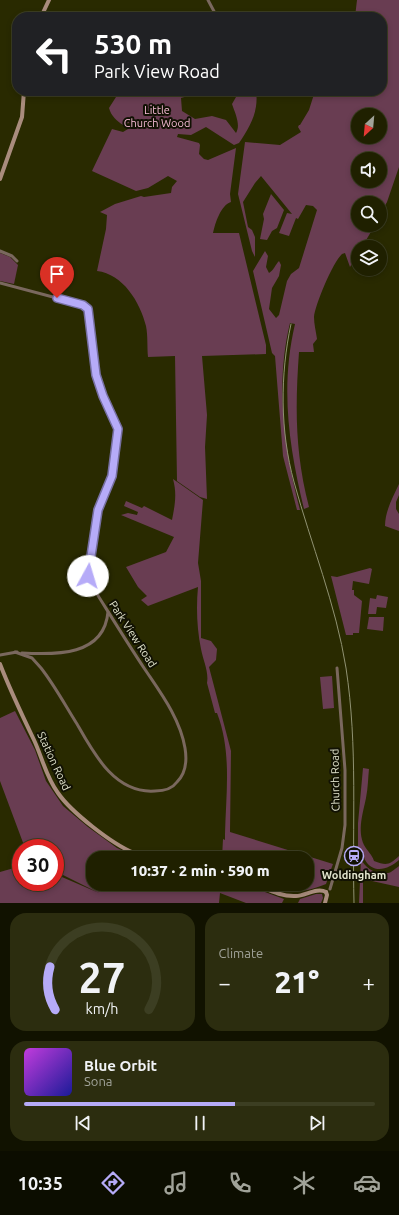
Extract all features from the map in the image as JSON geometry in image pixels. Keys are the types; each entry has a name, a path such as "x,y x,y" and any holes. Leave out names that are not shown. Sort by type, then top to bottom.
{"street":[{"path":"43,12 49,0"},
{"path":"208,0 214,12"},
{"path":"0,179 22,117 24,96"},
{"path":"0,251 12,256 17,261"},
{"name":"Park View Road","path":"0,282 83,305 88,309 96,375 103,396 118,429 112,476 98,510 88,571 92,586 168,705 178,726 185,748 185,769 175,785 168,789 151,792 132,787 108,771 96,756 41,668 32,658 15,652"},
{"path":"0,655 15,652 52,653 87,647 99,638 103,632 107,622 108,612"},
{"name":"Station Road","path":"0,664 39,750 44,766 57,792 66,803 90,824 131,851"},
{"name":"Church Road","path":"328,890 342,848 345,825 345,770 337,668"},
{"path":"271,891 289,896 301,896 320,890 328,890 325,903"}],"green space":[{"path":"357,0 399,0 399,167 387,202 387,196 351,196 351,232 371,232 366,240 351,240 350,267 345,253 338,259 325,284 315,311 314,320 317,339 313,344 314,352 299,352 297,430 301,468 309,507 304,509 294,463 288,417 288,371 290,348 295,324 290,323 285,346 282,393 283,416 294,487 300,510 297,510 283,456 275,356 272,353 253,271 265,251 268,256 266,267 269,273 279,261 281,265 279,276 272,288 269,309 276,318 279,315 287,281 291,274 299,268 317,210 313,206 306,205 298,219 296,218 289,236 279,233 287,213 292,214 261,176 243,202 248,227 252,230 255,237 255,257 252,251 238,194 245,142 280,145 301,132 298,127 309,110 313,96 387,96 387,12 356,12"},
{"name":"Little Church Wood","path":"188,96 181,98 182,111 195,119 212,116 226,120 236,133 238,123 232,104 236,97 233,96 257,96 253,118 239,143 234,145 206,127 191,135 178,134 177,137 199,143 199,154 204,159 208,160 236,148 230,194 231,202 221,210 213,233 239,233 266,345 266,354 202,356 207,415 205,447 207,499 200,497 177,481 175,356 148,357 146,326 135,299 115,277 97,271 106,229 107,215 100,212 115,204 141,196 144,197 171,193 172,187 177,181 168,176 148,188 136,191 92,171 112,129 123,132 133,126 131,122 123,125 114,118 111,113 109,108 116,97"},
{"path":"271,194 284,210 277,228 272,231 267,240 260,239 264,219 263,214"},
{"path":"0,253 10,257 18,265 14,284 0,281"},
{"path":"173,479 203,500 198,563 201,581 201,638 211,641 217,649 216,660 209,667 231,751 230,832 291,851 222,851 223,839 225,840 227,788 225,743 222,728 217,713 215,713 207,683 207,670 202,653 197,618 198,587 148,606 141,600 147,596 138,587 126,567 166,552 174,537 121,515 128,513 137,515 138,512 124,506 126,501 142,508 144,506 172,520 175,489"},
{"path":"399,484 399,495 396,502 396,509 399,514 399,531 385,526 385,520"},
{"path":"370,568 372,569 369,584 353,581 352,590 354,590 354,595 362,601 359,633 346,635 331,576 337,577"},
{"path":"377,595 388,597 386,608 377,607 376,614 368,614 370,598 376,599"},
{"path":"369,617 384,617 383,631 367,629"},
{"path":"332,676 334,708 323,709 320,677"},
{"path":"15,711 35,750 46,781 63,806 88,827 117,848 124,851 86,851 86,886 64,876 64,839 22,839 0,781 0,718"},
{"path":"363,768 369,769 367,794 361,827 364,845 374,861 378,863 388,864 399,856 399,860 383,869 375,868 367,863 361,852 358,850 358,823"},
{"path":"314,858 333,864 330,872 328,872 329,875 326,884 314,888"},
{"path":"361,859 368,868 379,873 389,873 399,866 399,887 363,879 363,903 359,903"},
{"path":"12,869 12,891 64,891 64,878 86,887 86,891 94,891 99,893 95,891 262,891 284,899 282,903 246,903 220,893 219,903 0,903 0,872"},
{"path":"316,894 322,894 323,898 321,903 298,903 300,899"}],"railway":[{"path":"291,324 287,343 283,383 284,423 289,463 330,598 342,644 350,697 354,786 354,903"}],"place":[{"name":"Woldingham","path":"354,856"}],"route":[{"path":"57,298 83,305 88,309 96,375 103,396 118,429 114,468 108,489 98,510 88,576"}]}
